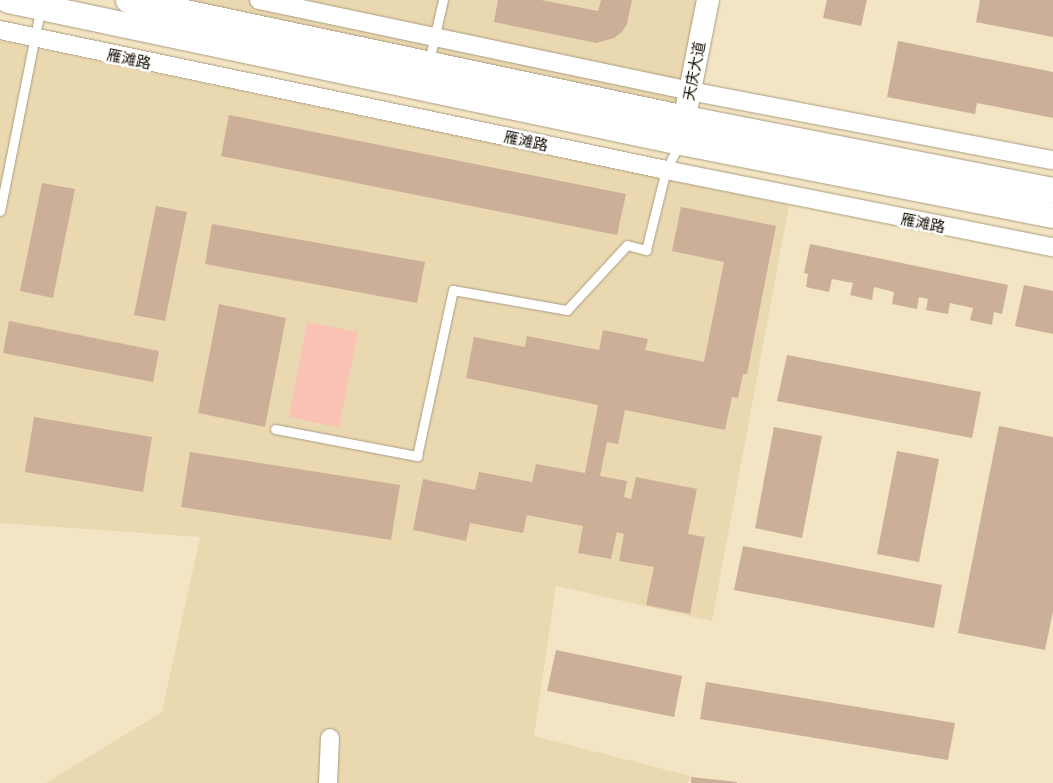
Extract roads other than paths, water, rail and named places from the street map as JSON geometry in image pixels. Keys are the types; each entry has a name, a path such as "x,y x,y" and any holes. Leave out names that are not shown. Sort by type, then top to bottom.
{"main road":[{"name":"雁滩路","path":"8,0 680,142 1053,215"},
{"path":"128,0 685,118 1053,190"}],"street":[{"path":"259,0 690,91 1053,160"},
{"name":"天庆大道","path":"680,142 708,0"},
{"name":"雁滩路","path":"0,30 34,39 666,170 1053,247"},
{"path":"328,783 330,738"}],"lane":[{"path":"428,64 443,0"},
{"path":"0,211 40,7"},
{"path":"275,429 417,456 453,290 567,310 627,245 646,250 666,170 680,142"}]}
